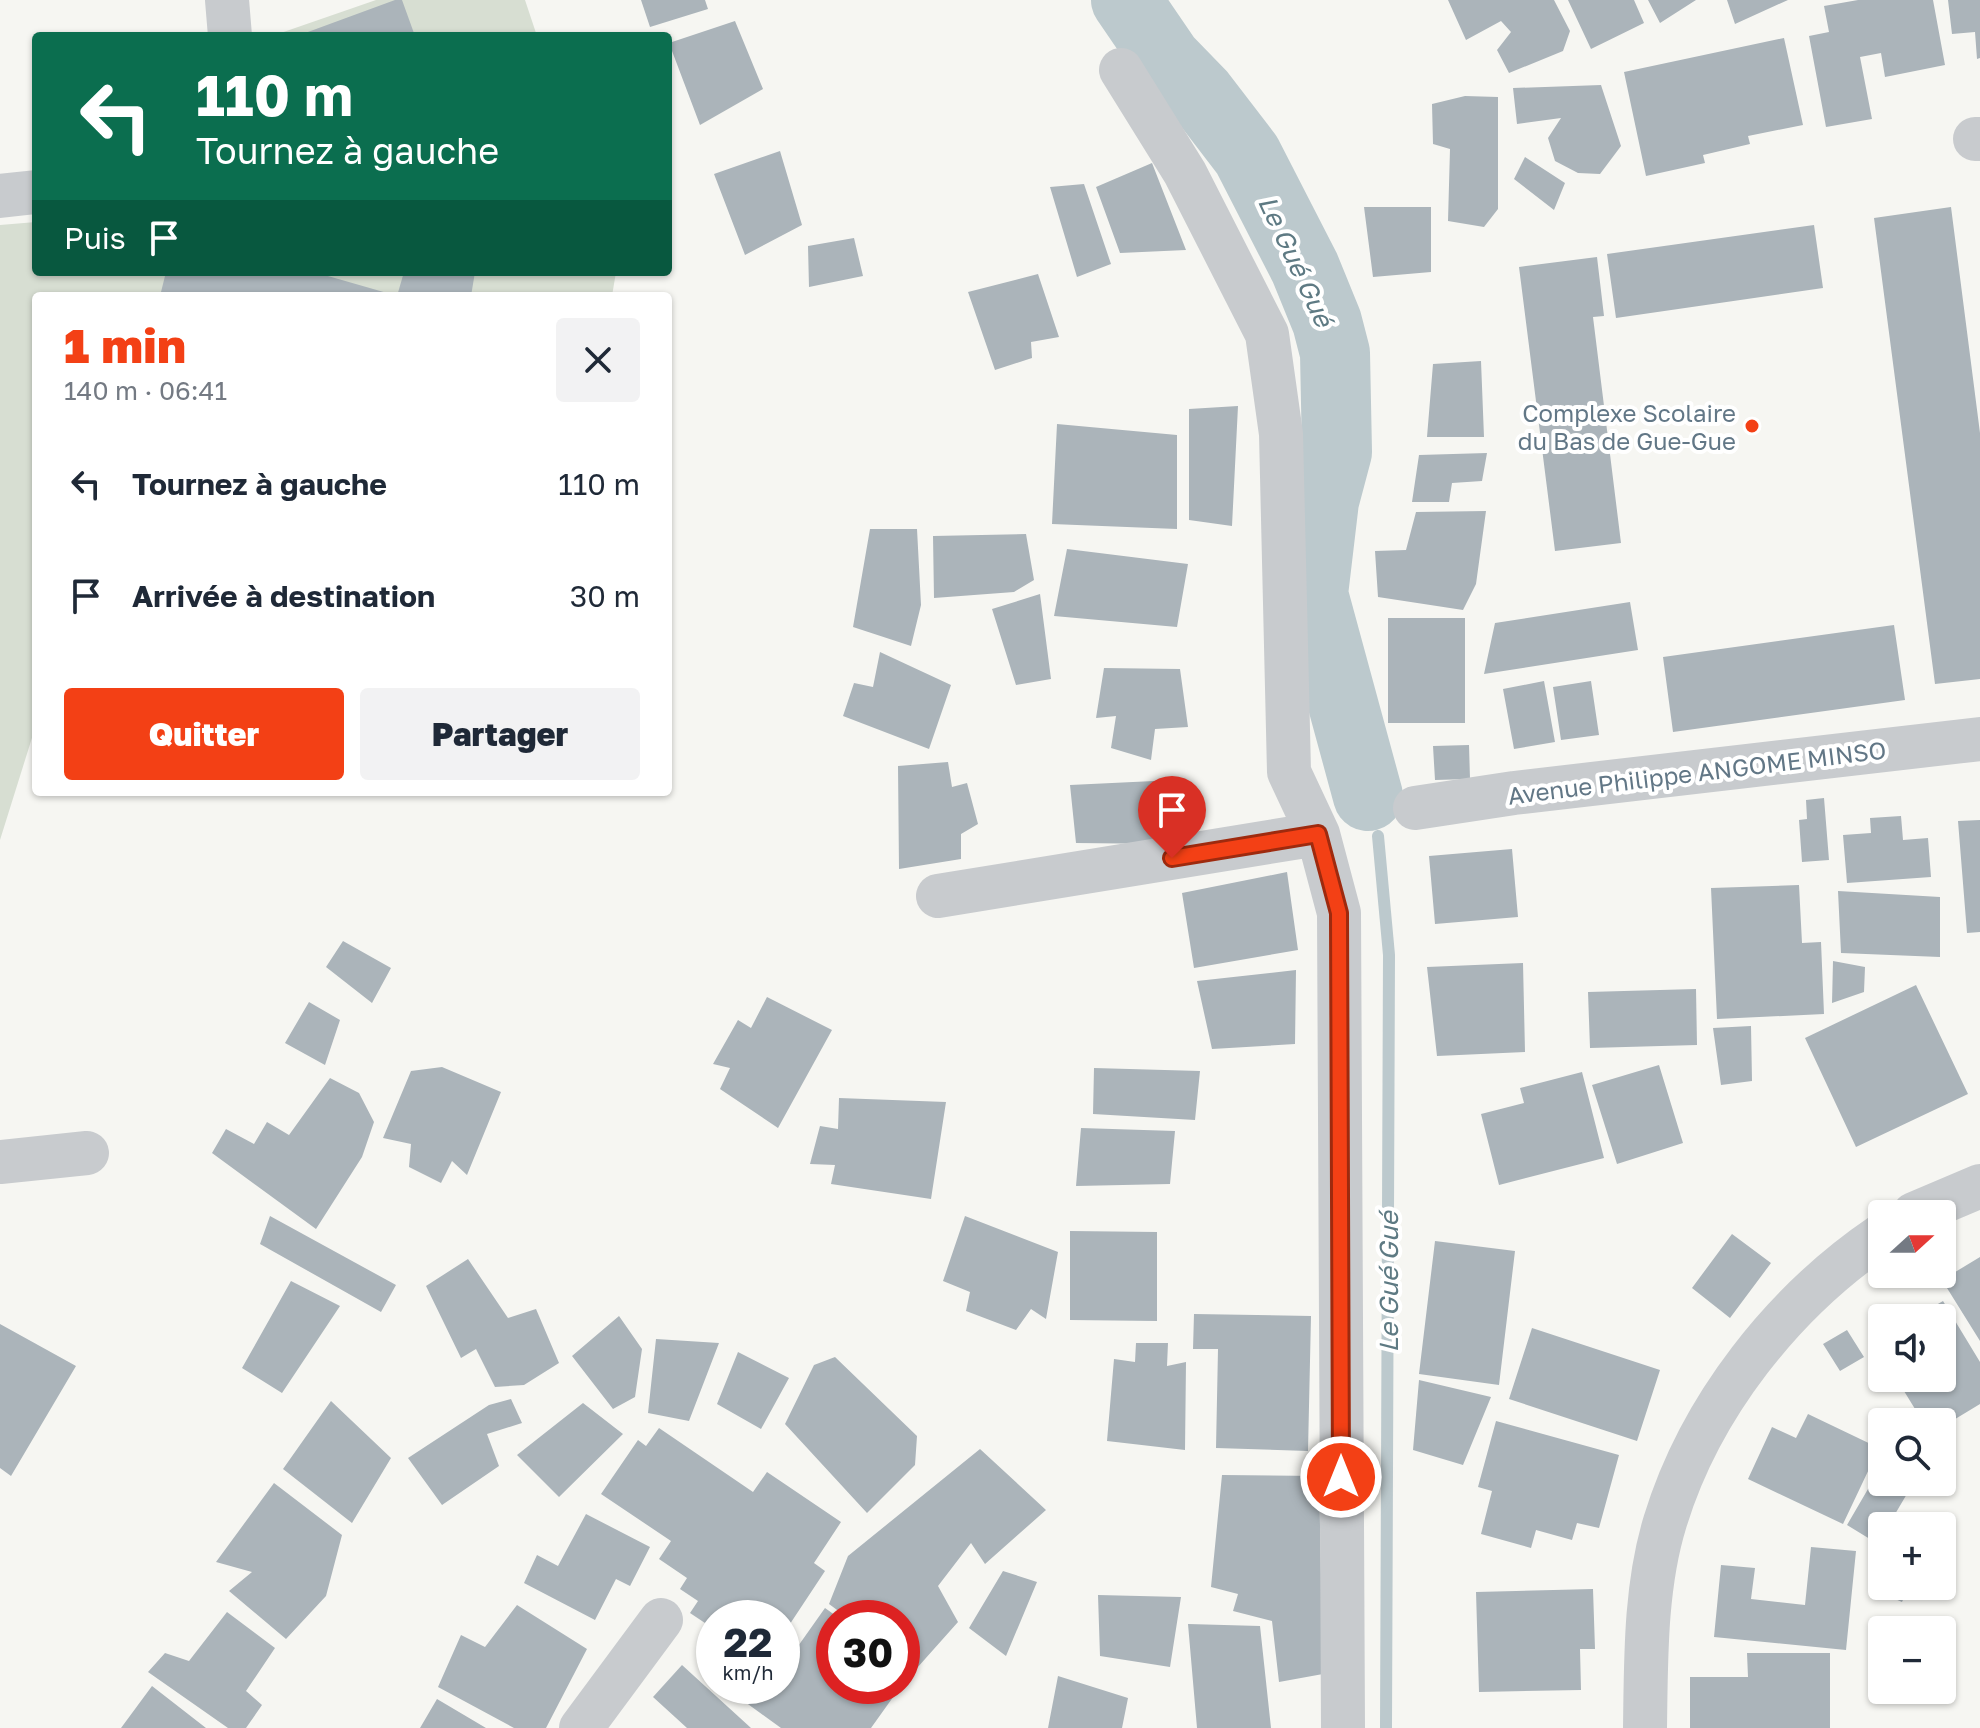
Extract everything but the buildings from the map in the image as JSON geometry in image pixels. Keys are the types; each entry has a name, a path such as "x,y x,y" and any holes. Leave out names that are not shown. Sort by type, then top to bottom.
{"street":[{"path":"227,0 230,32"},
{"path":"1121,70 1185,173 1267,334 1281,434 1289,772 1318,834 1339,913 1343,1728"},
{"path":"0,196 32,192"},
{"name":"Avenue Philippe ANGOME MINSO","path":"1415,808 1514,793 1980,739"},
{"path":"938,896 1318,834"},
{"path":"0,1162 87,1153"},
{"path":"1947,1200 1980,1186"},
{"path":"1645,1728 1649,1613 1656,1567 1664,1524 1694,1451 1728,1391 1762,1346 1824,1281 1868,1246"},
{"path":"581,1728 661,1620"}],"shaded area":[{"path":"376,0 525,0 536,32 284,32"},
{"path":"32,222 32,276 615,276 613,292 32,292 32,738 0,840 0,225"}],"waterway":[{"name":"Le Gué Gué","path":"1126,0 1167,60 1201,95 1247,155 1305,268 1327,322 1335,353 1337,452 1324,501 1313,594 1368,796"},
{"name":"Le Gué Gué","path":"1378,836 1389,955 1386,1728"}],"place":[{"name":"Complexe Scolaire du Bas de Gue-Gue","path":"1752,426"}],"route":[{"path":"1172,858 1318,834 1339,913 1341,1477"}]}
